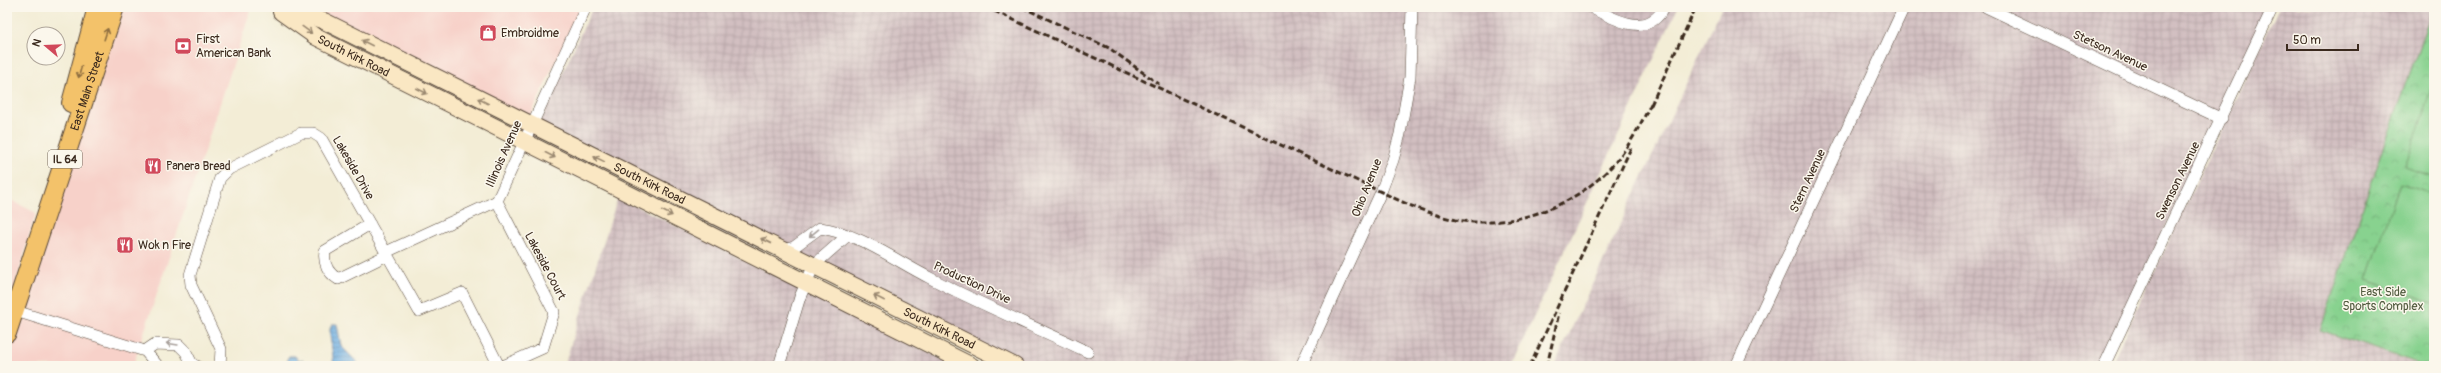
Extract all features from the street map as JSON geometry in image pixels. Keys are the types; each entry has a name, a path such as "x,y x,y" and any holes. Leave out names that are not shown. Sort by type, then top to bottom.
{"main road":[{"name":"East Main Street","path":"7,333 11,309 98,7"},
{"name":"East Main Street","path":"11,309 115,7"},
{"name":"South Kirk Road","path":"275,7 316,37 972,366"},
{"name":"South Kirk Road","path":"282,7 324,21 531,126 1015,366"}],"street":[{"name":"Illinois Avenue","path":"370,224 325,252 324,260 331,275 338,279 387,253 497,201 586,7"},
{"name":"Ohio Avenue","path":"1301,366 1381,192 1393,160 1400,134 1410,78 1412,7"},
{"path":"1590,7 1625,24 1643,25 1661,12 1664,7"},
{"name":"Stern Avenue","path":"1736,366 1904,7"},
{"name":"Stetson Avenue","path":"1986,7 2222,119"},
{"name":"Swenson Avenue","path":"2104,366 2222,119 2273,7"},
{"name":"Lakeside Drive","path":"220,366 221,349 191,285 190,276 220,178 229,169 301,133 313,133 321,138 419,311 462,293 498,366"},
{"name":"Lakeside Court","path":"497,201 554,312 543,348 503,366"},
{"name":"Production Drive","path":"783,250 794,246 820,228 834,230 931,279 1088,352"},
{"path":"779,366 805,283 814,265 847,236"},
{"path":"11,309 145,351 158,366"},
{"path":"145,351 155,344 179,345 186,352 193,365"}],"shaded area":[{"path":"121,7 252,7 133,366 7,366 7,351"},
{"path":"293,7 581,7 529,119"},
{"path":"593,7 1678,7 1511,366 1024,366 539,124"},
{"path":"1722,7 2270,7 2100,366 1554,366"},
{"path":"2279,7 2433,7 2320,330 2423,366 2110,366"},
{"path":"618,197 956,366 564,366"},
{"path":"7,198 36,213 10,304 7,303"}],"green space":[{"name":"East Side Sports Complex","path":"2433,7 2434,366 2426,366 2320,330"},
{"path":"2434,84 2434,177 2405,167"},
{"path":"2400,183 2434,195 2434,303 2367,280"}],"water":[{"path":"332,324 337,324 341,346 361,366 333,366 330,337 330,327"},
{"path":"289,356 295,356 298,360 303,360 304,366 289,366 287,359"}],"railway":[{"path":"986,7 1409,205 1438,216 1456,220 1479,222 1502,221 1525,217 1547,210 1568,200 1588,187 1606,172 1621,155 1626,149 1653,100"},
{"path":"1022,7 1109,48 1159,84"},
{"path":"1651,105 1696,7"},
{"path":"1530,366 1631,148"},
{"path":"1547,366 1559,313"}],"place":[{"name":"Embroidme","path":"488,33"},
{"name":"First American Bank","path":"183,46"},
{"name":"Panera Bread","path":"153,166"},
{"name":"Wok n Fire","path":"125,245"}]}
